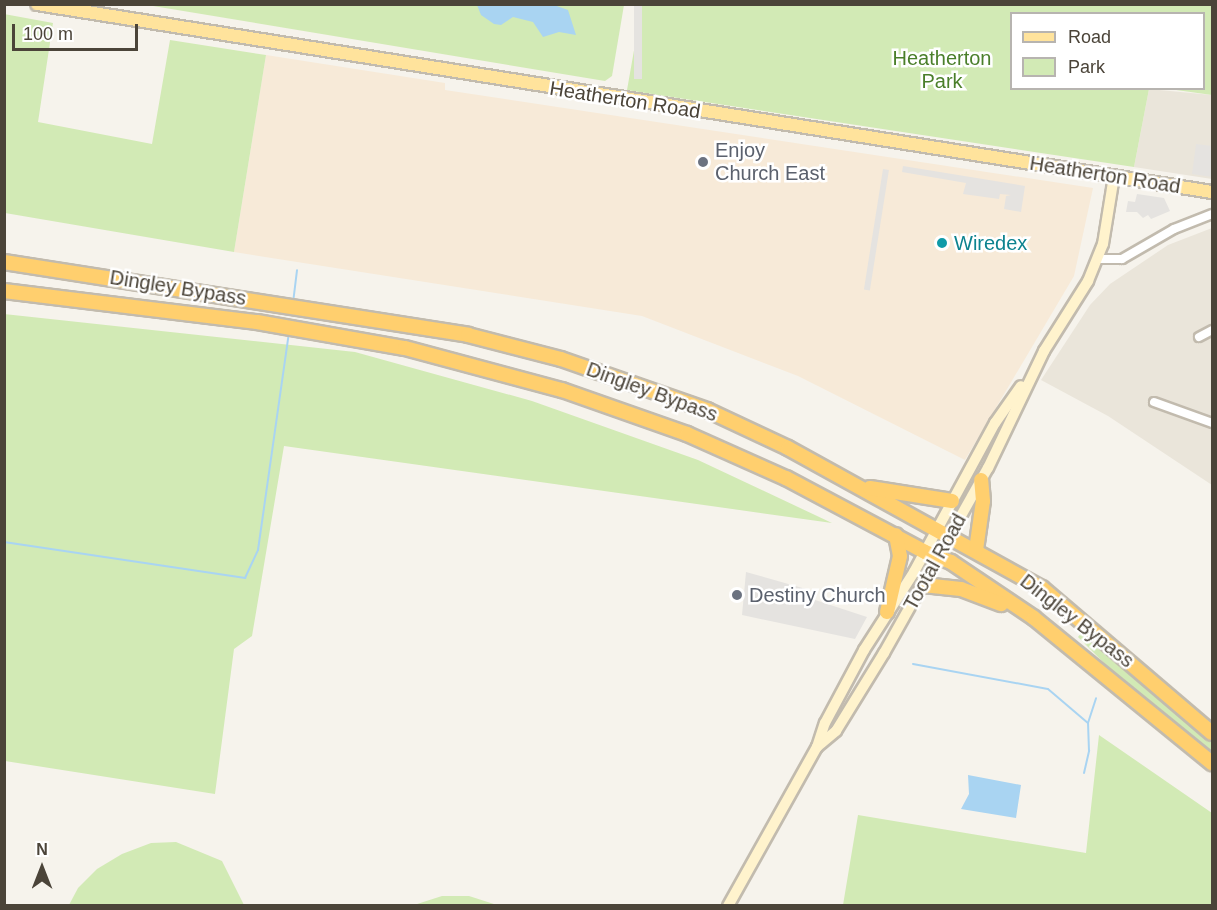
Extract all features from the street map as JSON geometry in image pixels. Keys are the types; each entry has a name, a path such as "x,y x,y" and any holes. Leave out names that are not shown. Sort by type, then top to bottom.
{"highway":[{"name":"Dingley Bypass","path":"4,262 468,334 561,359 728,419 859,486 1042,588 1212,734"},
{"name":"Dingley Bypass","path":"4,291 298,328 444,357 606,404 747,460 932,555 1034,618 1212,763"},
{"path":"976,550 983,501 981,480"},
{"path":"859,486 952,501"},
{"path":"887,612 900,556 896,536"},
{"path":"923,585 969,591 1034,618"}],"main road":[{"name":"Heatherton Road","path":"37,4 1212,192"},
{"name":"Tootal Road","path":"817,747 836,731 923,585 952,501 995,423 1036,366 1082,293 1098,259 1114,176"},
{"name":"Tootal Road","path":"943,532 981,480 1036,366"},
{"name":"Tootal Road","path":"728,906 817,747 825,723 887,612 932,555"}],"street":[{"path":"1098,259 1122,259 1165,233 1212,214"},
{"path":"1199,337 1212,330"},
{"path":"1154,402 1212,423"}],"shaded area":[{"path":"634,5 642,5 642,79 634,79"},
{"path":"266,55 445,83 445,90 1093,188 1074,276 965,460 798,376 642,316 234,252"},
{"path":"1149,90 1212,95 1212,179 1134,167"},
{"path":"1196,144 1212,146 1212,177 1192,174"},
{"path":"903,166 1025,186 1021,212 1004,209 1006,196 1011,195 1000,194 999,199 963,194 966,183 902,172"},
{"path":"883,169 889,170 870,290 864,289"},
{"path":"1137,194 1164,198 1170,211 1151,219 1148,215 1143,218 1137,212 1126,212 1128,201 1135,202"},
{"path":"1212,228 1212,485 1108,416 1041,380 1090,305 1110,284 1168,245"},
{"path":"746,572 806,589 803,596 867,617 855,639 742,615"}],"green space":[{"path":"147,5 624,5 612,76 605,81"},
{"name":"Heatherton Park","path":"642,5 1212,5 1212,95 1176,90 1205,90 1205,12 1010,12 1010,90 1149,90 1134,167 627,90"},
{"path":"4,14 53,23 38,122 152,144 170,40 266,55 234,252 5,213"},
{"path":"4,314 355,352 532,401 698,460 832,523 284,446 252,636 234,649 215,794 5,761"},
{"path":"1082,632 1212,743 1212,754 1107,666 1078,637"},
{"path":"1099,735 1212,813 1212,905 843,905 858,815 1086,853"},
{"path":"176,842 222,861 244,905 69,905 78,888 97,869 122,854 151,843"},
{"path":"442,896 469,896 497,905 414,905"}],"water":[{"path":"551,4 568,10 576,35 559,32 543,37 533,22 513,17 501,25 494,24 481,15 477,5"},
{"path":"968,775 1021,785 1016,818 961,809 969,794"}],"waterway":[{"path":"293,303 297,270"},
{"path":"4,542 245,578 258,550 289,333"},
{"path":"913,664 1048,689 1088,723 1096,698"},
{"path":"1084,773 1089,751 1088,723"}],"place":[{"name":"Enjoy Church East","path":"703,162"},
{"name":"Wiredex","path":"942,243"},
{"name":"Destiny Church","path":"737,595"}]}
